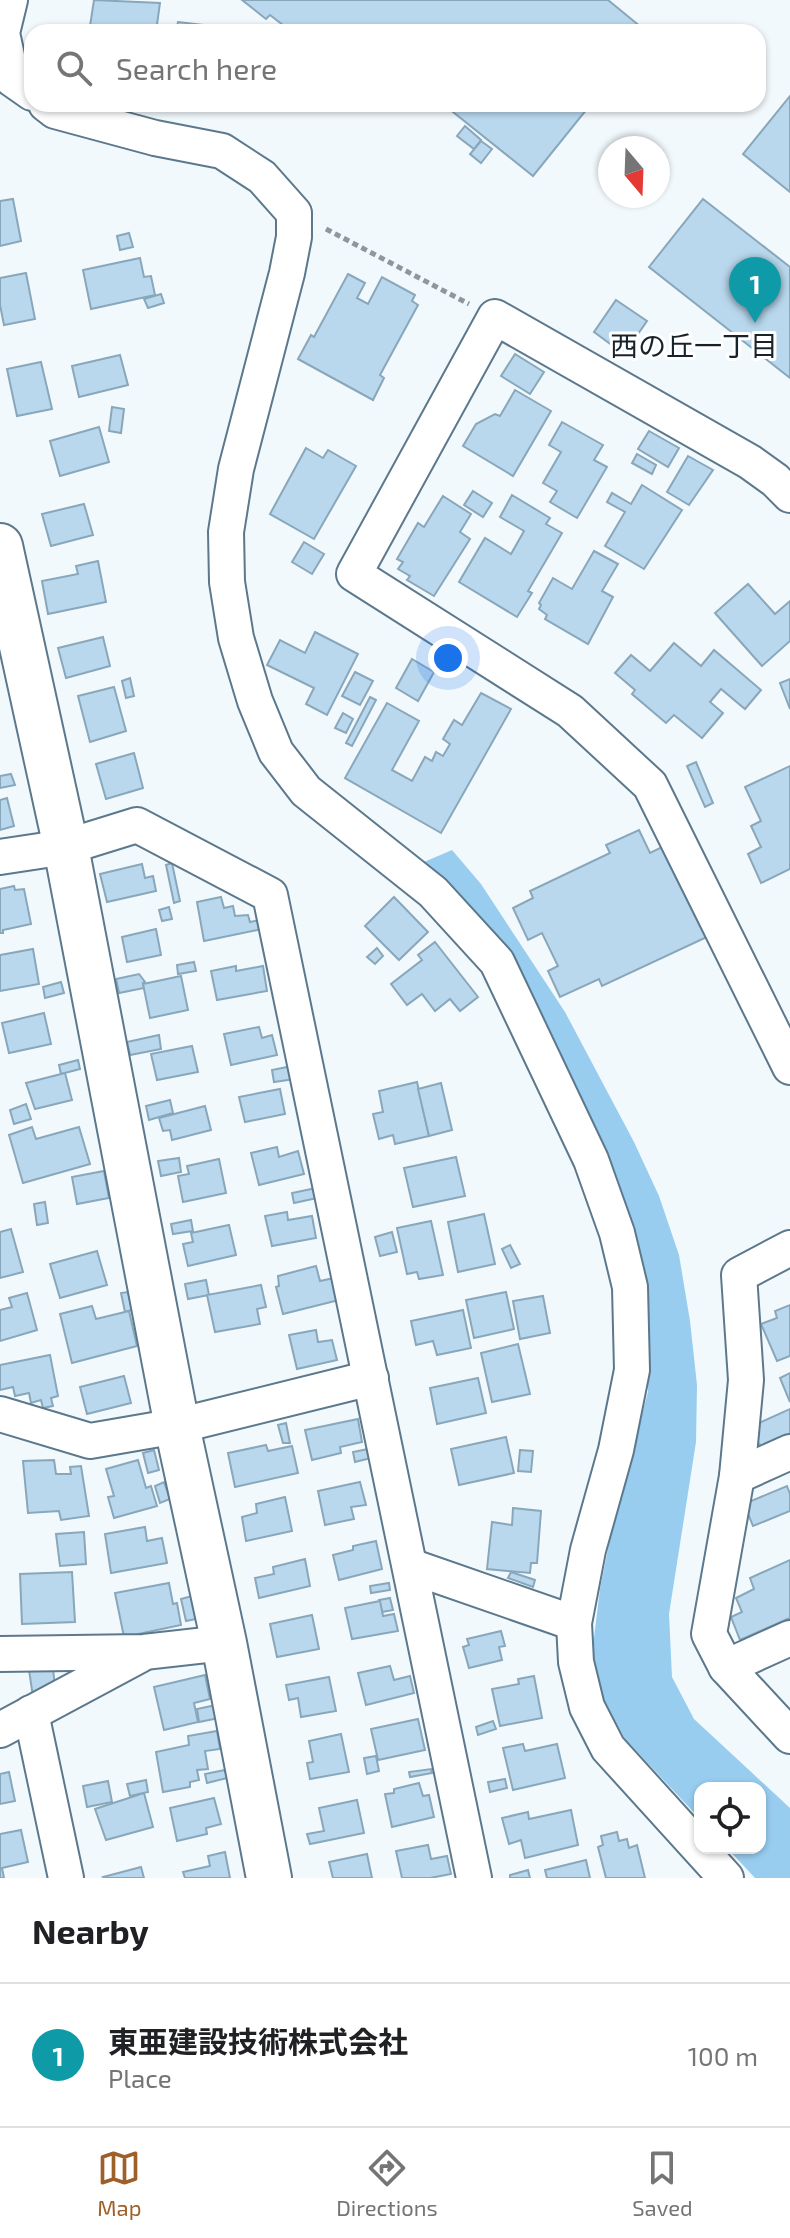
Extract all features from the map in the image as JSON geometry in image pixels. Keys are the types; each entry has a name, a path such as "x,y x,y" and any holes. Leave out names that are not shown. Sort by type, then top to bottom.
{"street":[{"path":"10,0 2,33 12,79 24,87"},
{"path":"59,112 155,138 222,151 262,177 294,213 294,237 287,273 236,469 226,532 227,582 236,638 255,701 276,752 306,791 433,892 497,962 591,1160 612,1218 630,1287 632,1370 616,1450 588,1550 574,1623 576,1662 587,1707 608,1748 726,1878"},
{"path":"790,495 750,462 495,317 354,574 570,711 650,785 790,1067"},
{"path":"0,546 66,847 177,1426 224,1643 269,1878"},
{"path":"0,857 66,847 137,825 270,895 474,1878"},
{"path":"790,1248 739,1275 746,1380 737,1476 709,1634 726,1667 790,1736"},
{"path":"0,1414 90,1441 177,1426 371,1378"},
{"path":"737,1476 790,1452"},
{"path":"410,1566 574,1623"},
{"path":"726,1667 790,1638"},
{"path":"0,1654 144,1652 224,1643"},
{"path":"0,1730 144,1652"},
{"path":"31,1713 66,1878"}],"path":[{"path":"294,213 495,317"}],"shaded area":[{"path":"452,850 481,884 565,1012 634,1142 659,1196 679,1255 697,1385 696,1442 669,1614 672,1677 694,1719 762,1782 694,1782 694,1813 625,1739 604,1699 591,1662 600,1589 614,1519 648,1392 649,1333 644,1269 602,1143 511,953 424,862"},
{"path":"766,1786 790,1808 790,1878 755,1878 733,1854 766,1854"}],"building":[{"path":"94,0 160,3 157,24 90,24"},
{"path":"242,0 608,0 637,24 282,24 270,15 266,19"},
{"path":"790,96 790,192 743,154"},
{"path":"453,112 585,112 533,176"},
{"path":"465,126 481,140 474,149 457,136"},
{"path":"481,141 492,149 481,163 470,154"},
{"path":"13,199 21,241 0,246 0,201"},
{"path":"703,199 790,267 790,378 649,267"},
{"path":"129,233 133,247 120,250 117,236"},
{"path":"140,258 144,277 151,276 155,295 91,309 83,270"},
{"path":"26,273 35,319 4,325 0,278"},
{"path":"348,274 365,283 357,298 368,304 382,277 415,295 412,301 418,305 380,375 384,378 373,400 298,359 311,335 314,337"},
{"path":"161,294 164,303 148,308 144,299"},
{"path":"616,300 647,321 624,354 594,332"},
{"path":"515,354 544,372 530,394 501,376"},
{"path":"120,355 128,385 79,397 72,366"},
{"path":"41,362 52,409 17,416 7,369"},
{"path":"515,390 551,411 513,476 463,446 476,424 495,414 500,416"},
{"path":"112,407 124,409 121,433 109,431"},
{"path":"562,422 603,445 594,460 607,467 577,518 550,502 557,491 543,483 561,452 549,445"},
{"path":"99,427 109,462 60,476 50,441"},
{"path":"649,431 679,448 668,467 638,449"},
{"path":"306,448 323,458 328,450 356,466 314,539 270,514"},
{"path":"637,454 656,465 652,474 632,463"},
{"path":"688,456 713,470 689,505 667,492"},
{"path":"642,485 682,510 644,569 605,546 625,512 607,502 612,493 631,504"},
{"path":"473,491 492,503 483,517 464,505"},
{"path":"512,495 550,518 546,524 562,533 528,591 532,593 517,617 459,582 485,538 511,554 524,531 500,517"},
{"path":"443,496 471,514 460,532 470,539 434,596 407,580 410,576 398,569 403,562 397,559 418,523 424,527"},
{"path":"84,504 93,535 51,546 42,514"},
{"path":"304,542 324,554 312,574 292,562"},
{"path":"594,551 618,564 602,591 613,597 588,644 545,619 547,615 539,609 539,603 553,578 572,589"},
{"path":"98,561 106,602 48,614 42,581 78,574 76,566"},
{"path":"748,584 775,614 790,601 790,641 762,666 715,613"},
{"path":"315,632 358,654 327,715 306,704 314,688 267,665 280,640 305,653"},
{"path":"103,637 110,666 66,678 58,648"},
{"path":"674,643 701,666 714,650 761,690 745,709 721,689 710,702 723,713 702,738 674,715 666,723 632,694 635,690 615,673 631,655 650,671"},
{"path":"412,659 434,672 418,701 396,688"},
{"path":"355,672 373,681 360,705 342,696"},
{"path":"130,678 134,696 126,698 122,681"},
{"path":"790,679 790,709 780,683"},
{"path":"114,687 126,731 90,742 78,696"},
{"path":"481,693 511,709 441,833 345,778 387,703 419,721 392,770 412,781 425,757 432,761 436,752 443,756 450,744 443,739 454,720 462,725"},
{"path":"370,697 376,700 352,746 346,743"},
{"path":"343,713 353,719 346,733 335,728"},
{"path":"134,753 143,788 106,799 96,764"},
{"path":"696,762 713,803 705,807 687,766"},
{"path":"790,766 790,869 761,883 748,854 761,847 751,826 761,821 745,787"},
{"path":"11,774 15,785 0,788 0,776"},
{"path":"7,798 14,826 0,830 0,800"},
{"path":"639,830 650,853 666,845 709,936 602,986 599,979 560,997 548,971 558,966 542,933 528,940 513,908 533,898 530,891 610,853 606,845"},
{"path":"172,863 180,901 174,903 166,865"},
{"path":"142,864 145,878 153,876 156,891 107,902 100,874"},
{"path":"14,886 15,890 24,889 31,924 0,933 0,889"},
{"path":"221,897 224,908 233,906 235,916 248,915 250,922 260,920 262,929 204,941 197,902"},
{"path":"394,897 428,932 399,960 365,926"},
{"path":"169,907 172,919 162,921 159,910"},
{"path":"156,929 161,955 127,962 122,937"},
{"path":"435,942 478,997 460,1011 450,999 435,1011 422,994 407,1005 391,984 422,960 418,955"},
{"path":"377,948 383,956 375,964 367,957"},
{"path":"33,949 39,984 0,991 0,955"},
{"path":"194,962 196,971 178,974 177,965"},
{"path":"236,966 236,971 263,966 267,991 217,1000 211,971"},
{"path":"139,974 145,982 144,988 119,993 116,979"},
{"path":"181,976 188,1010 150,1018 143,984"},
{"path":"61,982 64,993 45,998 43,987"},
{"path":"44,1013 51,1044 9,1053 2,1023"},
{"path":"259,1027 262,1038 272,1035 277,1055 231,1065 224,1034"},
{"path":"159,1035 161,1049 130,1055 127,1042"},
{"path":"192,1046 198,1072 157,1080 151,1054"},
{"path":"78,1060 80,1069 61,1074 59,1065"},
{"path":"292,1066 295,1079 274,1082 272,1070"},
{"path":"65,1073 72,1100 35,1109 26,1083"},
{"path":"417,1082 429,1136 395,1144 393,1135 379,1139 373,1114 383,1112 379,1091"},
{"path":"441,1083 452,1130 429,1136 418,1089"},
{"path":"280,1089 285,1114 245,1122 239,1097"},
{"path":"170,1100 173,1113 149,1120 146,1106"},
{"path":"26,1104 31,1119 14,1124 10,1110"},
{"path":"205,1106 211,1130 172,1140 170,1130 163,1131 159,1118"},
{"path":"32,1127 36,1139 79,1127 90,1164 23,1183 9,1135"},
{"path":"277,1147 279,1157 298,1151 304,1174 259,1185 251,1153"},
{"path":"456,1157 465,1196 413,1207 404,1168"},
{"path":"179,1158 181,1172 161,1176 158,1161"},
{"path":"219,1159 226,1193 183,1202 178,1176 189,1174 187,1166"},
{"path":"104,1171 109,1198 77,1204 72,1177"},
{"path":"321,1187 322,1197 294,1203 292,1193"},
{"path":"45,1202 48,1223 37,1225 34,1204"},
{"path":"287,1212 288,1220 312,1216 316,1238 272,1246 265,1216"},
{"path":"484,1214 495,1264 458,1272 448,1222"},
{"path":"191,1220 193,1231 173,1234 171,1224"},
{"path":"431,1221 443,1275 419,1279 417,1272 407,1274 397,1228"},
{"path":"229,1225 236,1255 188,1266 183,1244 193,1242 191,1233"},
{"path":"11,1229 23,1272 0,1278 0,1232"},
{"path":"392,1232 397,1252 380,1256 375,1237"},
{"path":"510,1245 520,1264 511,1268 502,1249"},
{"path":"97,1251 107,1285 60,1298 50,1264"},
{"path":"316,1266 320,1281 334,1278 339,1300 283,1314 276,1287 279,1286 278,1276"},
{"path":"206,1280 209,1295 188,1299 185,1284"},
{"path":"261,1285 266,1307 257,1309 260,1324 215,1332 207,1295"},
{"path":"128,1292 132,1310 125,1312 121,1293"},
{"path":"506,1292 514,1329 474,1338 466,1300"},
{"path":"27,1293 37,1330 0,1341 0,1310 12,1307 9,1298"},
{"path":"543,1296 550,1333 520,1339 513,1301"},
{"path":"790,1305 790,1356 777,1361 761,1324 777,1318 775,1311"},
{"path":"92,1306 96,1319 129,1311 137,1346 72,1363 60,1314"},
{"path":"463,1310 471,1348 437,1355 433,1341 416,1345 411,1321"},
{"path":"316,1330 318,1342 332,1340 337,1360 297,1369 289,1335"},
{"path":"518,1344 530,1394 492,1402 481,1353"},
{"path":"50,1355 58,1396 51,1398 53,1406 43,1408 41,1400 31,1403 29,1393 15,1396 13,1387 0,1390 0,1365"},
{"path":"790,1373 790,1402 780,1378"},
{"path":"124,1376 131,1403 87,1414 80,1387"},
{"path":"478,1378 486,1413 437,1424 430,1388"},
{"path":"790,1409 790,1438 765,1449 757,1442 759,1423"},
{"path":"358,1419 362,1442 340,1447 341,1453 312,1460 305,1430"},
{"path":"286,1423 290,1443 283,1443 278,1425"},
{"path":"506,1437 514,1473 459,1485 451,1449"},
{"path":"266,1445 268,1451 292,1446 298,1473 235,1487 228,1453"},
{"path":"373,1448 375,1457 355,1462 353,1452"},
{"path":"154,1450 159,1470 148,1473 143,1453"},
{"path":"520,1450 533,1451 531,1472 518,1471"},
{"path":"54,1460 56,1474 71,1474 70,1467 81,1466 89,1516 61,1520 59,1511 28,1513 23,1461"},
{"path":"138,1460 146,1488 151,1486 157,1506 114,1518 108,1497 114,1496 106,1469"},
{"path":"164,1482 170,1499 160,1503 155,1486"},
{"path":"360,1482 366,1505 351,1507 354,1519 325,1525 318,1491"},
{"path":"787,1486 790,1511 753,1526 744,1504"},
{"path":"285,1497 292,1531 246,1541 242,1517 257,1513 256,1504"},
{"path":"513,1508 541,1511 537,1563 531,1563 530,1573 487,1569 492,1522 512,1525"},
{"path":"145,1527 147,1541 162,1538 167,1563 111,1573 105,1534"},
{"path":"84,1532 86,1564 60,1566 56,1534"},
{"path":"376,1541 382,1569 339,1580 333,1555"},
{"path":"305,1559 310,1586 259,1598 255,1578 274,1574 273,1567"},
{"path":"790,1560 790,1618 740,1640 731,1617 742,1612 736,1598 754,1589 750,1578"},
{"path":"72,1572 75,1622 22,1624 20,1574"},
{"path":"511,1572 535,1580 533,1587 508,1578"},
{"path":"169,1583 181,1625 124,1637 115,1593"},
{"path":"389,1583 390,1590 371,1593 370,1586"},
{"path":"192,1596 196,1619 186,1621 181,1599"},
{"path":"390,1598 393,1610 382,1612 379,1600"},
{"path":"380,1601 383,1616 394,1614 398,1631 352,1639 345,1608"},
{"path":"312,1615 319,1649 277,1657 270,1624"},
{"path":"501,1631 505,1646 499,1647 502,1660 469,1668 463,1647 469,1645 467,1639"},
{"path":"390,1666 394,1680 410,1676 414,1693 366,1705 358,1673"},
{"path":"53,1669 55,1686 33,1697 29,1670"},
{"path":"205,1675 210,1699 194,1703 198,1722 164,1730 154,1687"},
{"path":"534,1676 542,1718 500,1726 492,1689 519,1684 518,1679"},
{"path":"329,1677 336,1711 301,1717 298,1698 289,1700 286,1685"},
{"path":"216,1705 219,1718 199,1722 197,1709"},
{"path":"418,1719 425,1750 378,1760 371,1729"},
{"path":"493,1721 496,1729 478,1735 476,1727"},
{"path":"217,1731 220,1749 205,1751 208,1769 197,1770 199,1780 190,1782 190,1787 163,1792 156,1752 189,1745 188,1736"},
{"path":"341,1734 349,1772 310,1779 307,1763 313,1762 309,1741"},
{"path":"523,1744 525,1751 557,1744 565,1778 513,1790 503,1748"},
{"path":"376,1756 379,1771 367,1774 364,1758"},
{"path":"431,1769 432,1773 410,1777 409,1772"},
{"path":"225,1770 227,1778 207,1783 205,1774"},
{"path":"9,1772 15,1801 0,1804 0,1774"},
{"path":"505,1779 507,1788 490,1792 488,1782"},
{"path":"146,1780 148,1792 130,1796 127,1784"},
{"path":"108,1781 112,1802 87,1807 83,1786"},
{"path":"419,1783 423,1796 429,1795 434,1817 392,1827 385,1794"},
{"path":"144,1793 153,1827 106,1840 95,1809"},
{"path":"214,1798 221,1824 206,1828 207,1834 177,1841 170,1808"},
{"path":"357,1800 364,1833 310,1844 307,1834 324,1831 319,1808"},
{"path":"571,1810 578,1845 525,1858 521,1840 509,1844 502,1818 528,1812 529,1819"},
{"path":"21,1830 28,1862 2,1868 4,1878 0,1878 0,1834"},
{"path":"617,1832 619,1841 627,1839 629,1848 637,1845 645,1878 606,1878 598,1847 603,1845 601,1836"},
{"path":"428,1845 431,1859 447,1856 451,1874 402,1878 396,1851"},
{"path":"225,1852 230,1878 185,1878 183,1872 210,1866 208,1856"},
{"path":"367,1854 372,1878 333,1878 329,1862"},
{"path":"586,1860 590,1878 547,1878 545,1870"},
{"path":"141,1867 144,1878 103,1877"},
{"path":"528,1870 530,1878 510,1878 510,1875"}],"place":[{"name":"東亜建設技術株式会社","path":"755,323"}],"district":[{"name":"西の丘一丁目","path":"694,346"}]}
